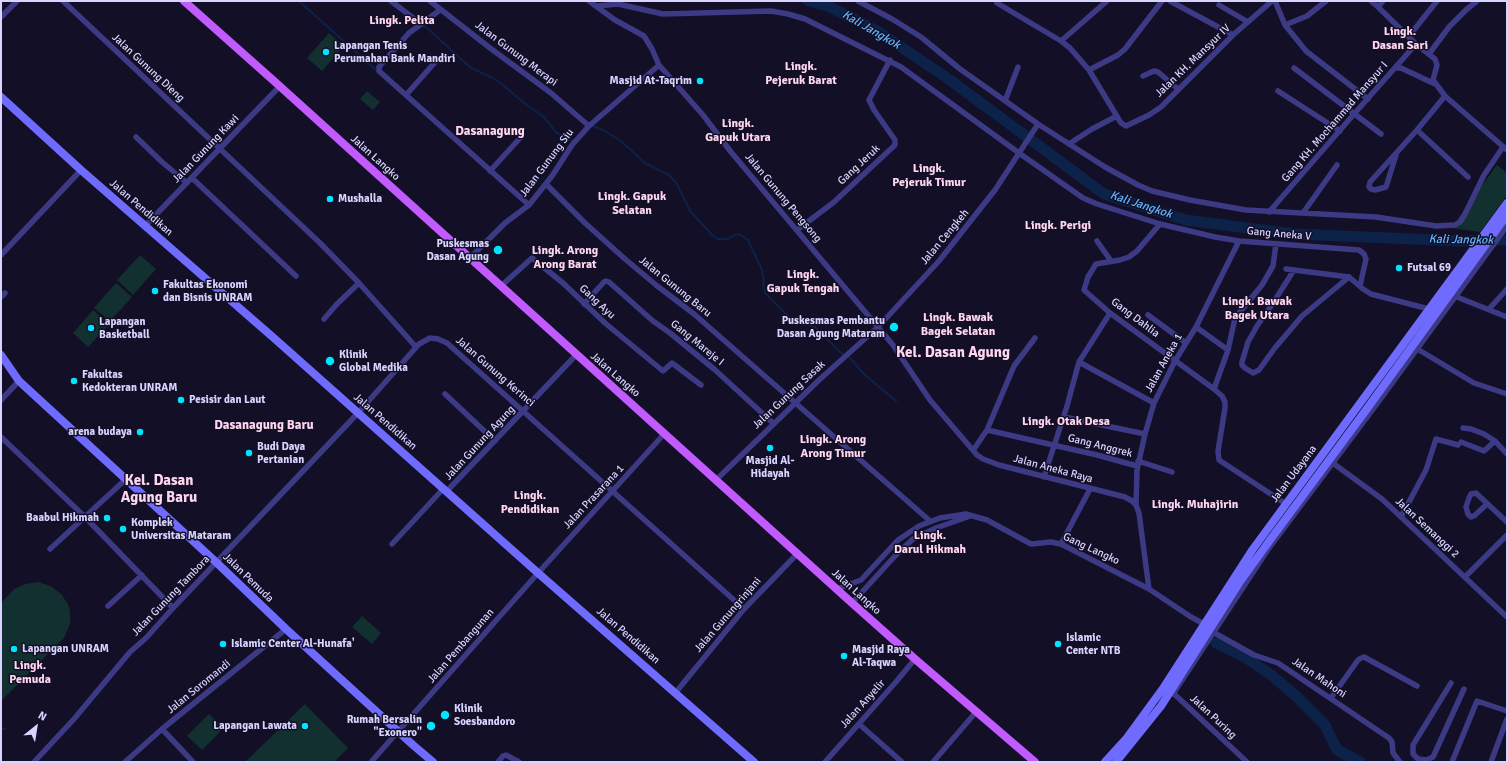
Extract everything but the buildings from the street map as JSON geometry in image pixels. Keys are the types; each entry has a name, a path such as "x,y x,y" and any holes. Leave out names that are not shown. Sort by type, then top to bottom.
{"main road":[{"name":"Jalan Langko","path":"184,1 852,603 1035,762"},
{"name":"Jalan Pendidikan","path":"1,98 754,762"},
{"name":"Jalan Udayana","path":"1500,226 1507,203"},
{"name":"Jalan Udayana","path":"1116,762 1139,734 1170,691 1175,678 1200,638 1265,546 1331,462 1429,310 1471,263 1507,215"},
{"name":"Jalan Udayana","path":"1207,629 1239,569 1286,504 1401,355 1414,347 1453,295 1471,263"},
{"name":"Jalan Pemuda","path":"1,355 19,381 217,563 286,629 433,762"},
{"name":"Jalan Udayana","path":"1105,762 1170,691"}],"street":[{"path":"1,17 16,1"},
{"name":"Jalan Gunung Dieng","path":"63,1 220,148"},
{"path":"390,1 420,25"},
{"name":"Jalan Gunung Merapi","path":"430,1 551,93 589,125"},
{"name":"Jalan Gunung Pengsong","path":"589,1 615,20 644,36 659,65 703,115 731,152 878,327"},
{"path":"858,1 892,19 921,37 960,69 1038,124 1105,167 1152,191 1204,203 1246,210 1376,217 1436,226 1455,225 1460,222 1464,216 1484,175 1505,149 1446,96 1436,84 1433,79 1437,64 1435,59 1416,44 1371,1"},
{"path":"1061,41 1107,1"},
{"path":"1089,70 1118,55 1125,49 1162,1"},
{"path":"1170,1 1233,35"},
{"name":"Jalan KH. Mansyur IV","path":"1117,116 1124,125 1128,125 1149,115 1161,107 1233,35 1272,1"},
{"path":"1276,1 1285,25 1306,52 1368,99"},
{"path":"1285,25 1307,16 1326,1"},
{"path":"1378,7 1382,1"},
{"path":"1409,36 1437,1"},
{"path":"1429,54 1450,26 1477,1"},
{"path":"997,3 1061,41 1076,54 1089,70 1117,116 1092,129 1069,144"},
{"name":"Gang Aneka V","path":"597,6 618,4 663,14 771,11 805,19 890,60 912,74 1082,198 1160,224 1204,235 1239,241 1359,250 1366,259 1360,286"},
{"path":"1219,5 1248,22"},
{"path":"440,10 409,33 378,69 379,72 529,205"},
{"name":"Gang KH. Mochammad Mansyur I","path":"1269,212 1416,44"},
{"path":"406,95 437,60"},
{"name":"Gang Jeruk","path":"797,230 839,198 895,146 895,140 874,110 869,100 890,60"},
{"name":"Jalan Gunung Siu","path":"470,258 505,223 529,205 546,184 572,145 589,125 659,65"},
{"path":"1005,100 1018,67"},
{"path":"1294,68 1381,134"},
{"path":"1395,68 1403,68 1436,84"},
{"path":"1143,76 1151,71 1158,72 1178,89"},
{"name":"Jalan Gunung Kawi","path":"146,225 280,86"},
{"path":"1278,90 1340,131"},
{"path":"1396,155 1386,187 1375,190 1369,187 1370,182 1396,155 1446,96"},
{"name":"Jalan Cengkeh","path":"878,327 959,237 995,190 1038,124"},
{"path":"1417,130 1468,177"},
{"path":"136,137 187,183"},
{"path":"490,171 521,137"},
{"path":"220,148 359,283 416,347"},
{"path":"1303,213 1337,166"},
{"path":"1,255 81,170"},
{"path":"192,178 296,276"},
{"name":"Jalan Gunung Baru","path":"546,184 618,253 694,314 930,521"},
{"path":"1097,241 1111,261 1125,259 1133,254 1160,224"},
{"name":"Jalan Aneka 1","path":"1136,505 1136,476 1138,463 1154,403 1175,361 1196,327 1239,241"},
{"path":"1276,244 1273,266 1262,285 1235,318 1228,350 1214,389 1222,396 1225,408 1218,451 1219,460 1286,504"},
{"name":"Gang Ayu","path":"501,286 532,258 605,323 663,371 672,363 701,386"},
{"name":"Gang Dahlia","path":"1111,261 1099,263 1093,267 1084,290 1110,313 1214,389"},
{"path":"1286,269 1349,277 1371,294 1429,310"},
{"path":"1294,270 1248,342 1242,365 1250,371 1255,373 1258,372 1274,349 1297,321 1349,277"},
{"name":"Gang Mareje I","path":"584,304 606,281 653,321 714,369 774,424"},
{"path":"324,319 359,283"},
{"path":"1489,309 1507,289"},
{"path":"1453,295 1507,317"},
{"path":"1044,477 1055,446 1079,362 1110,313"},
{"path":"1148,315 1186,343"},
{"name":"Jalan Gunung Sasak","path":"716,480 795,403 878,327"},
{"name":"Jalan Aneka Raya","path":"878,327 907,365 935,407 974,449 977,455 990,462 1125,497 1130,499 1136,505"},
{"path":"1196,327 1228,350"},
{"name":"Jalan Gunung Kerinci","path":"416,347 423,341 430,338 445,342 524,411 744,610"},
{"path":"974,449 987,430 1014,366 1035,338"},
{"name":"Jalan Gunung Tambora","path":"34,762 130,652 144,640 358,413 416,347"},
{"path":"1331,462 1414,347 1474,383 1507,394"},
{"name":"Jalan Gunung Agung","path":"392,544 495,441 576,355"},
{"path":"1079,362 1154,403"},
{"path":"1,400 19,381"},
{"path":"445,394 495,441"},
{"path":"1064,416 1145,434"},
{"path":"1463,428 1478,431 1495,441 1507,454"},
{"name":"Gang Anggrek","path":"987,430 1138,463 1172,472"},
{"name":"Jalan Prasarana 1","path":"538,573 665,434"},
{"path":"1,438 85,517 173,608"},
{"path":"1401,517 1426,470 1436,439 1484,451 1495,441"},
{"name":"Jalan Semanggi 2","path":"1331,462 1382,499 1507,617"},
{"path":"50,549 125,480"},
{"path":"1061,544 1090,489"},
{"path":"1487,504 1474,516 1469,516 1466,507 1471,494 1476,493 1507,522"},
{"path":"1136,505 1139,513 1149,589 1207,629 1170,691"},
{"name":"Gang Langko","path":"837,589 861,580 898,540 911,531 930,521 957,515 972,515 986,520 1031,544 1051,542 1061,544 1149,589"},
{"path":"852,603 895,556 914,539 936,528 972,515"},
{"path":"1465,577 1507,535"},
{"name":"Jalan Gunungrinjani","path":"676,692 744,610 798,553"},
{"name":"Jalan Pembangunan","path":"371,762 538,573"},
{"path":"108,606 142,575"},
{"name":"Jalan Soromandi","path":"125,762 162,729 286,629"},
{"name":"Jalan Mahoni","path":"1207,629 1254,655 1278,663 1331,698 1389,738 1392,742 1392,753 1400,762"},
{"path":"1331,698 1358,660 1364,657 1417,686"},
{"name":"Jalan Anyelir","path":"825,762 915,659"},
{"path":"1451,683 1413,745 1413,754 1417,761 1426,760 1433,757 1464,688"},
{"name":"Jalan Puring","path":"1170,691 1247,762"},
{"path":"1452,762 1477,701 1507,711"},
{"path":"933,762 976,712"},
{"path":"1491,762 1507,720"},
{"path":"859,724 902,762"},
{"path":"162,729 193,762"},
{"path":"498,762 503,756 506,755 519,762"}],"green space":[{"name":"Lapangan Tenis Perumahan Bank Mandiri","path":"329,33 344,46 322,71 307,58"},
{"path":"367,91 380,102 373,110 360,99"},
{"path":"1497,165 1507,173 1507,195 1480,232 1451,228"},
{"path":"140,255 156,269 133,295 117,280"},
{"path":"116,283 132,297 110,321 94,308"},
{"name":"Lapangan Basketball","path":"93,310 109,324 88,347 73,333"},
{"path":"39,582 52,587 61,594 68,604 70,611 70,624 64,638 1,701 1,603 14,589 25,584"},
{"path":"362,616 381,633 372,644 352,627"},
{"name":"Lapangan Lawata","path":"305,704 348,748 334,762 245,762"},
{"path":"209,714 224,728 202,750 187,736"}],"waterway":[{"path":"299,1 377,71"},
{"name":"Kali Jangkok","path":"808,1 828,6 879,32 950,80 1104,194 1186,220 1293,234 1461,241 1507,240"},
{"path":"421,25 426,27 471,68 502,84 524,103 544,117 556,132 567,140 575,141"},
{"path":"591,125 605,131 621,141 645,163 669,175 677,184 690,211 713,236 718,239 728,239 739,234 748,240 762,270 765,293 793,321 805,323 815,327 841,353 848,356 865,375 896,401"},
{"path":"1216,643 1243,656 1270,674 1295,695 1325,725 1337,750 1360,762"},
{"path":"1,728 5,729"}],"place":[{"name":"Lapangan Tenis Perumahan Bank Mandiri","path":"326,52"},
{"name":"Masjid At-Taqrim","path":"700,81"},
{"name":"Mushalla","path":"330,199"},
{"name":"Puskesmas Dasan Agung","path":"498,250"},
{"name":"Futsal 69","path":"1399,268"},
{"name":"Fakultas Ekonomi dan Bisnis UNRAM","path":"155,291"},
{"name":"Puskesmas Pembantu Dasan Agung Mataram","path":"894,327"},
{"name":"Lapangan Basketball","path":"91,328"},
{"name":"Klinik Global Medika","path":"330,361"},
{"name":"Fakultas Kedokteran UNRAM","path":"74,381"},
{"name":"Pesisir dan Laut","path":"181,400"},
{"name":"arena budaya","path":"140,432"},
{"name":"Masjid Al- Hidayah","path":"770,448"},
{"name":"Budi Daya Pertanian","path":"249,453"},
{"name":"Baabul Hikmah","path":"107,518"},
{"name":"Komplek Universitas Mataram","path":"123,529"},
{"name":"Islamic Center Al-Hunafa'","path":"223,644"},
{"name":"Islamic Center NTB","path":"1058,644"},
{"name":"Lapangan UNRAM","path":"14,649"},
{"name":"Masjid Raya Al-Taqwa","path":"844,656"},
{"name":"Klinik Soesbandoro","path":"445,715"},
{"name":"Lapangan Lawata","path":"305,726"},
{"name":"Rumah Bersalin \"Exonero\"","path":"431,726"}],"district":[{"name":"Lingk. Pelita","path":"402,21"},
{"name":"Lingk. Dasan Sari","path":"1400,39"},
{"name":"Lingk. Pejeruk Barat","path":"801,74"},
{"name":"Lingk. Gapuk Utara","path":"738,131"},
{"name":"Dasanagung","path":"490,132"},
{"name":"Lingk. Pejeruk Timur","path":"929,176"},
{"name":"Lingk. Gapuk Selatan","path":"632,204"},
{"name":"Lingk. Perigi","path":"1058,226"},
{"name":"Lingk. Arong Arong Barat","path":"565,258"},
{"name":"Lingk. Gapuk Tengah","path":"803,282"},
{"name":"Lingk. Bawak Bagek Utara","path":"1257,309"},
{"name":"Lingk. Bawak Bagek Selatan","path":"958,325"},
{"name":"Kel. Dasan Agung","path":"953,353"},
{"name":"Lingk. Otak Desa","path":"1066,422"},
{"name":"Dasanagung Baru","path":"264,426"},
{"name":"Lingk. Arong Arong Timur","path":"833,447"},
{"name":"Kel. Dasan Agung Baru","path":"159,490"},
{"name":"Lingk. Pendidikan","path":"530,503"},
{"name":"Lingk. Muhajirin","path":"1195,505"},
{"name":"Lingk. Darul Hikmah","path":"930,543"},
{"name":"Lingk. Pemuda","path":"30,673"}]}
